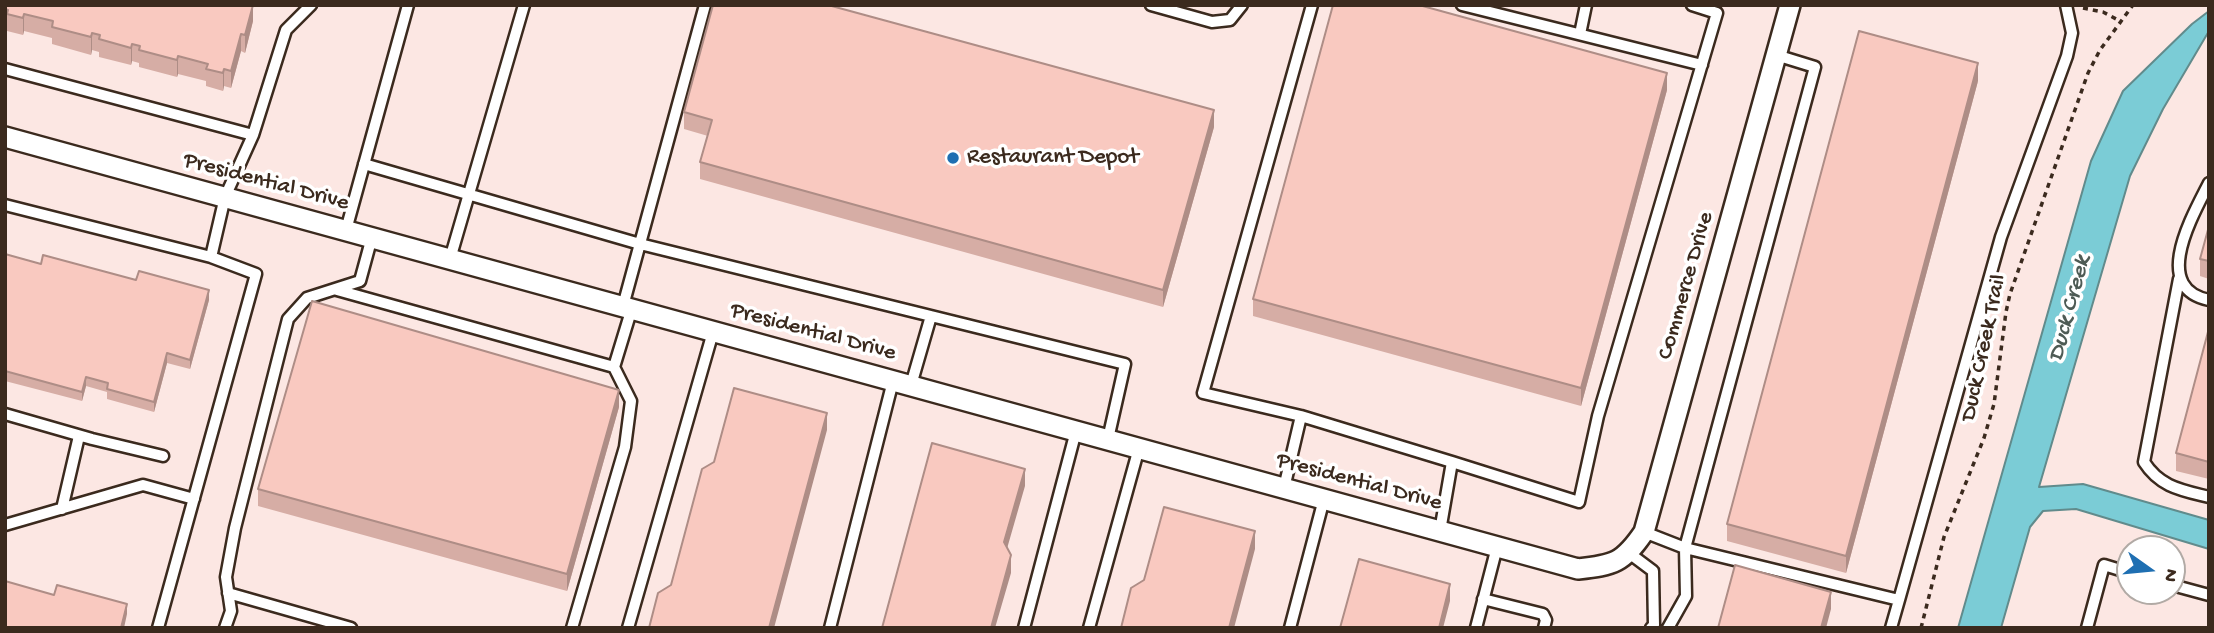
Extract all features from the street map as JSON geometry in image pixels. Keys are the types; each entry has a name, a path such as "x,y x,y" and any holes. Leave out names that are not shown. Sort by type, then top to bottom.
{"street":[{"name":"Commerce Drive","path":"1608,566 1629,553 1644,532 1790,5"},
{"name":"Presidential Drive","path":"5,137 1578,569 1608,566"}],"lane":[{"path":"211,257 225,197 253,135 286,30 310,5"},
{"path":"346,230 408,5"},
{"path":"450,259 524,5"},
{"path":"572,628 625,447 631,401 614,367 640,244 705,5"},
{"path":"1151,5 1212,22 1230,20 1242,5"},
{"path":"1312,5 1203,393 1301,416 1579,502 1598,416 1717,13 1692,5"},
{"path":"1462,5 1702,65"},
{"path":"1580,34 1587,5"},
{"path":"1891,628 2001,237 2067,56 2072,33 2067,8"},
{"path":"1668,628 1686,596 1685,548 1815,67 1776,55"},
{"path":"5,69 253,135"},
{"path":"364,164 640,244 1125,364 1108,439"},
{"path":"2209,183 2189,223 2177,264 2179,279 2144,462 2152,475 2170,486 2209,498"},
{"path":"5,205 211,257 256,274 158,628"},
{"path":"225,628 231,611 226,578 234,528 288,319 307,298 360,281 372,237"},
{"path":"2179,279 2198,298 2209,300"},
{"path":"336,290 614,367"},
{"path":"830,628 902,383 931,316"},
{"path":"628,628 713,332"},
{"path":"5,414 79,436 163,456"},
{"path":"1284,488 1301,416"},
{"path":"1024,628 1076,431"},
{"path":"62,509 79,436"},
{"path":"1089,628 1139,448"},
{"path":"1440,531 1452,462"},
{"path":"5,525 143,485 194,499"},
{"path":"1290,628 1324,499"},
{"path":"1644,532 1685,548 1899,600"},
{"path":"1476,628 1497,547"},
{"path":"1629,553 1653,571 1655,627"},
{"path":"2087,628 2104,565 2116,569"},
{"path":"2186,588 2209,595"},
{"path":"228,593 351,628"},
{"path":"1483,598 1543,614 1546,620 1544,628"}],"path":[{"name":"Duck Creek Trail","path":"1921,628 1944,537 1984,438 1994,404 2010,294 2078,97 2100,50 2133,5"},
{"path":"2067,8 2093,9 2120,21"}],"shaded area":[{"path":"5,5 2209,5 2209,628 5,628"}],"water":[{"name":"Duck Creek","path":"2209,11 2209,31 2163,109 2130,176 2039,487 2083,484 2209,520 2209,549 2186,542 2186,535 2162,535 2076,509 2043,511 2030,527 2001,628 1958,628 2091,161 2123,91"}],"building":[{"path":"5,5 253,5 245,35 241,34 231,71 224,69 223,73 206,69 208,64 178,56 177,60 139,50 140,46 132,44 131,48 99,39 100,35 92,33 91,37 52,27 53,21 24,14 23,18 7,14"},
{"path":"713,5 828,5 1214,110 1163,290 700,162 712,120 684,112"},
{"path":"1333,5 1419,5 1667,73 1581,388 1253,299"},
{"path":"1859,31 1978,63 1846,556 1727,524"},
{"path":"2209,226 2209,261 2200,259"},
{"path":"5,254 41,264 43,255 136,280 139,271 209,290 190,360 167,353 154,402 107,389 108,383 86,377 82,392 5,371"},
{"path":"312,301 619,390 567,574 258,489"},
{"path":"2209,328 2209,462 2176,453"},
{"path":"734,388 827,413 769,628 649,628 658,593 671,585 702,469 714,462"},
{"path":"932,443 1025,469 1004,542 1011,555 991,628 882,628"},
{"path":"1164,507 1255,531 1229,628 1121,628 1131,588 1144,580"},
{"path":"1359,559 1450,584 1439,628 1340,628"},
{"path":"1735,565 1831,592 1821,628 1718,628"},
{"path":"5,581 54,595 57,585 127,604 121,628 5,628"}],"place":[{"name":"Restaurant Depot","path":"953,158"}]}
